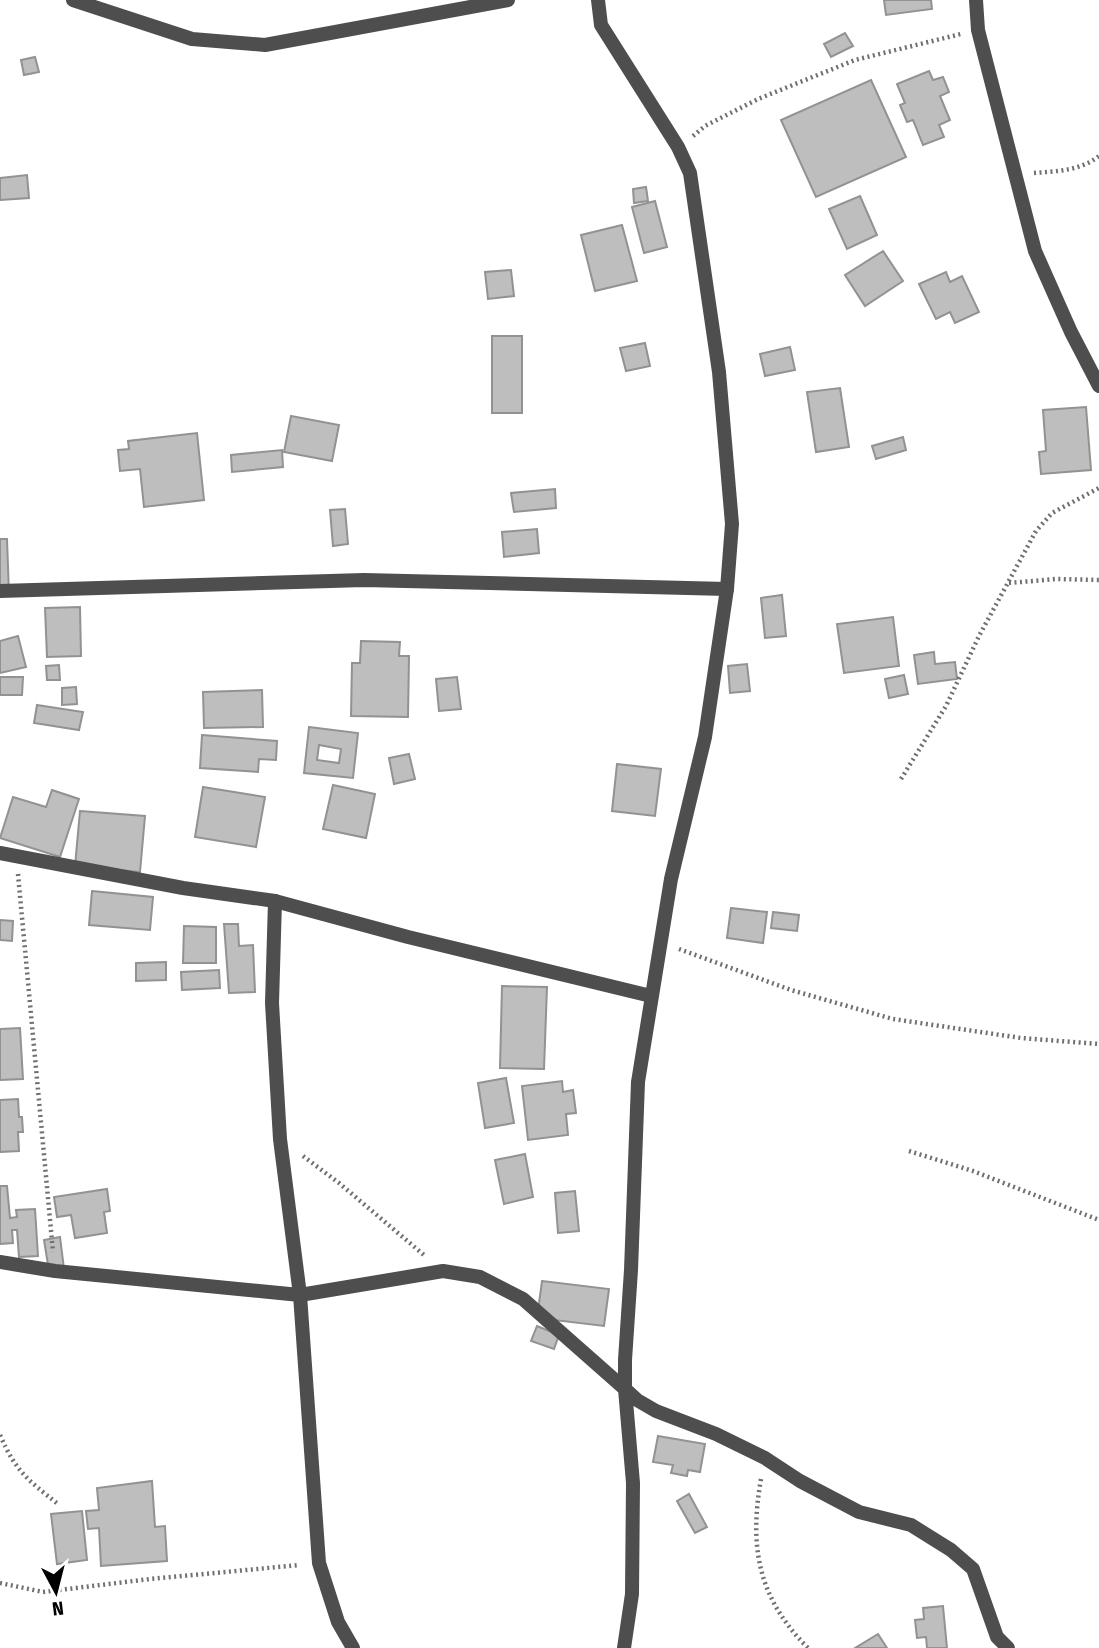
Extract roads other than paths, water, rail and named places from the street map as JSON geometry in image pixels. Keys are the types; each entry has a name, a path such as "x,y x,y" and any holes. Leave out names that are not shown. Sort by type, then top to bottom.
{"street":[{"path":"73,0 192,39 265,44 508,0"},
{"path":"598,0 601,25 678,147 690,173 719,372 732,524 727,589 705,737 671,879 638,1082 625,1360 625,1389 634,1483 632,1594 624,1648"},
{"path":"976,0 978,30 1035,251 1071,332 1099,386"},
{"path":"0,591 364,580 727,589"},
{"path":"0,853 183,888 275,901 408,937 650,996"},
{"path":"275,901 272,1003 280,1139 300,1294 318,1563 338,1622 353,1648"},
{"path":"0,1262 55,1271 300,1294 443,1271 480,1277 523,1299 637,1400 656,1411 716,1434 765,1458 800,1481 859,1513 911,1525 951,1550 973,1569 997,1637 1008,1648"}]}
